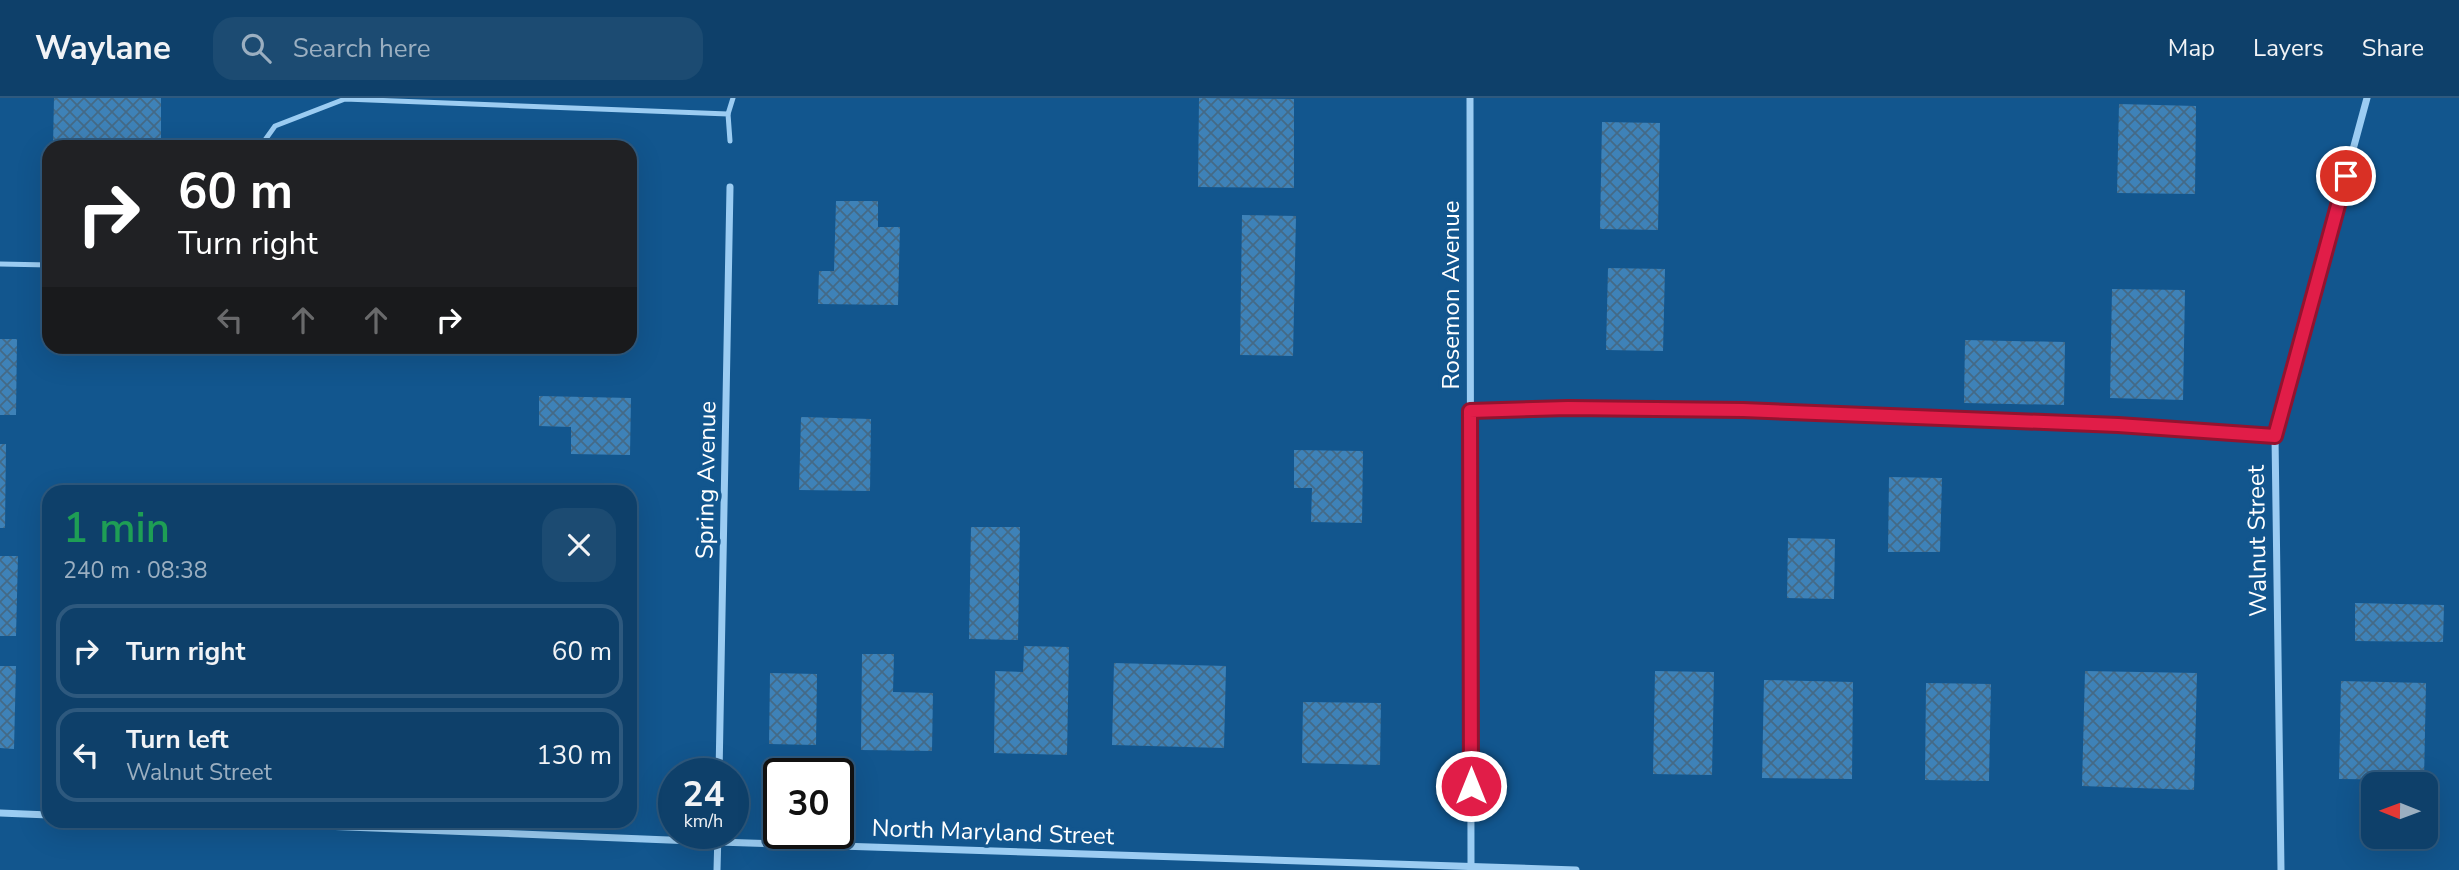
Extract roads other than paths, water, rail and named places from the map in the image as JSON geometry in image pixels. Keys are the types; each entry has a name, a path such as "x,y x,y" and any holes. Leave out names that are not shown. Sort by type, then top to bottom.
{"street":[{"name":"Rosemon Avenue","path":"1470,98 1471,868"},
{"name":"Walnut Street","path":"2281,870 2275,436 2367,98"},
{"name":"Spring Avenue","path":"719,758 730,187"},
{"path":"0,813 42,815"},
{"name":"North Maryland Street","path":"372,828 658,840"},
{"name":"North Maryland Street","path":"749,843 1576,870"},
{"path":"717,870 718,849"}],"lane":[{"path":"730,141 728,114 733,98"},
{"path":"265,140 275,127 345,99 728,114"},
{"path":"0,264 42,265"},
{"path":"1470,411 1568,408 1743,410 2118,425 2275,436"}]}
